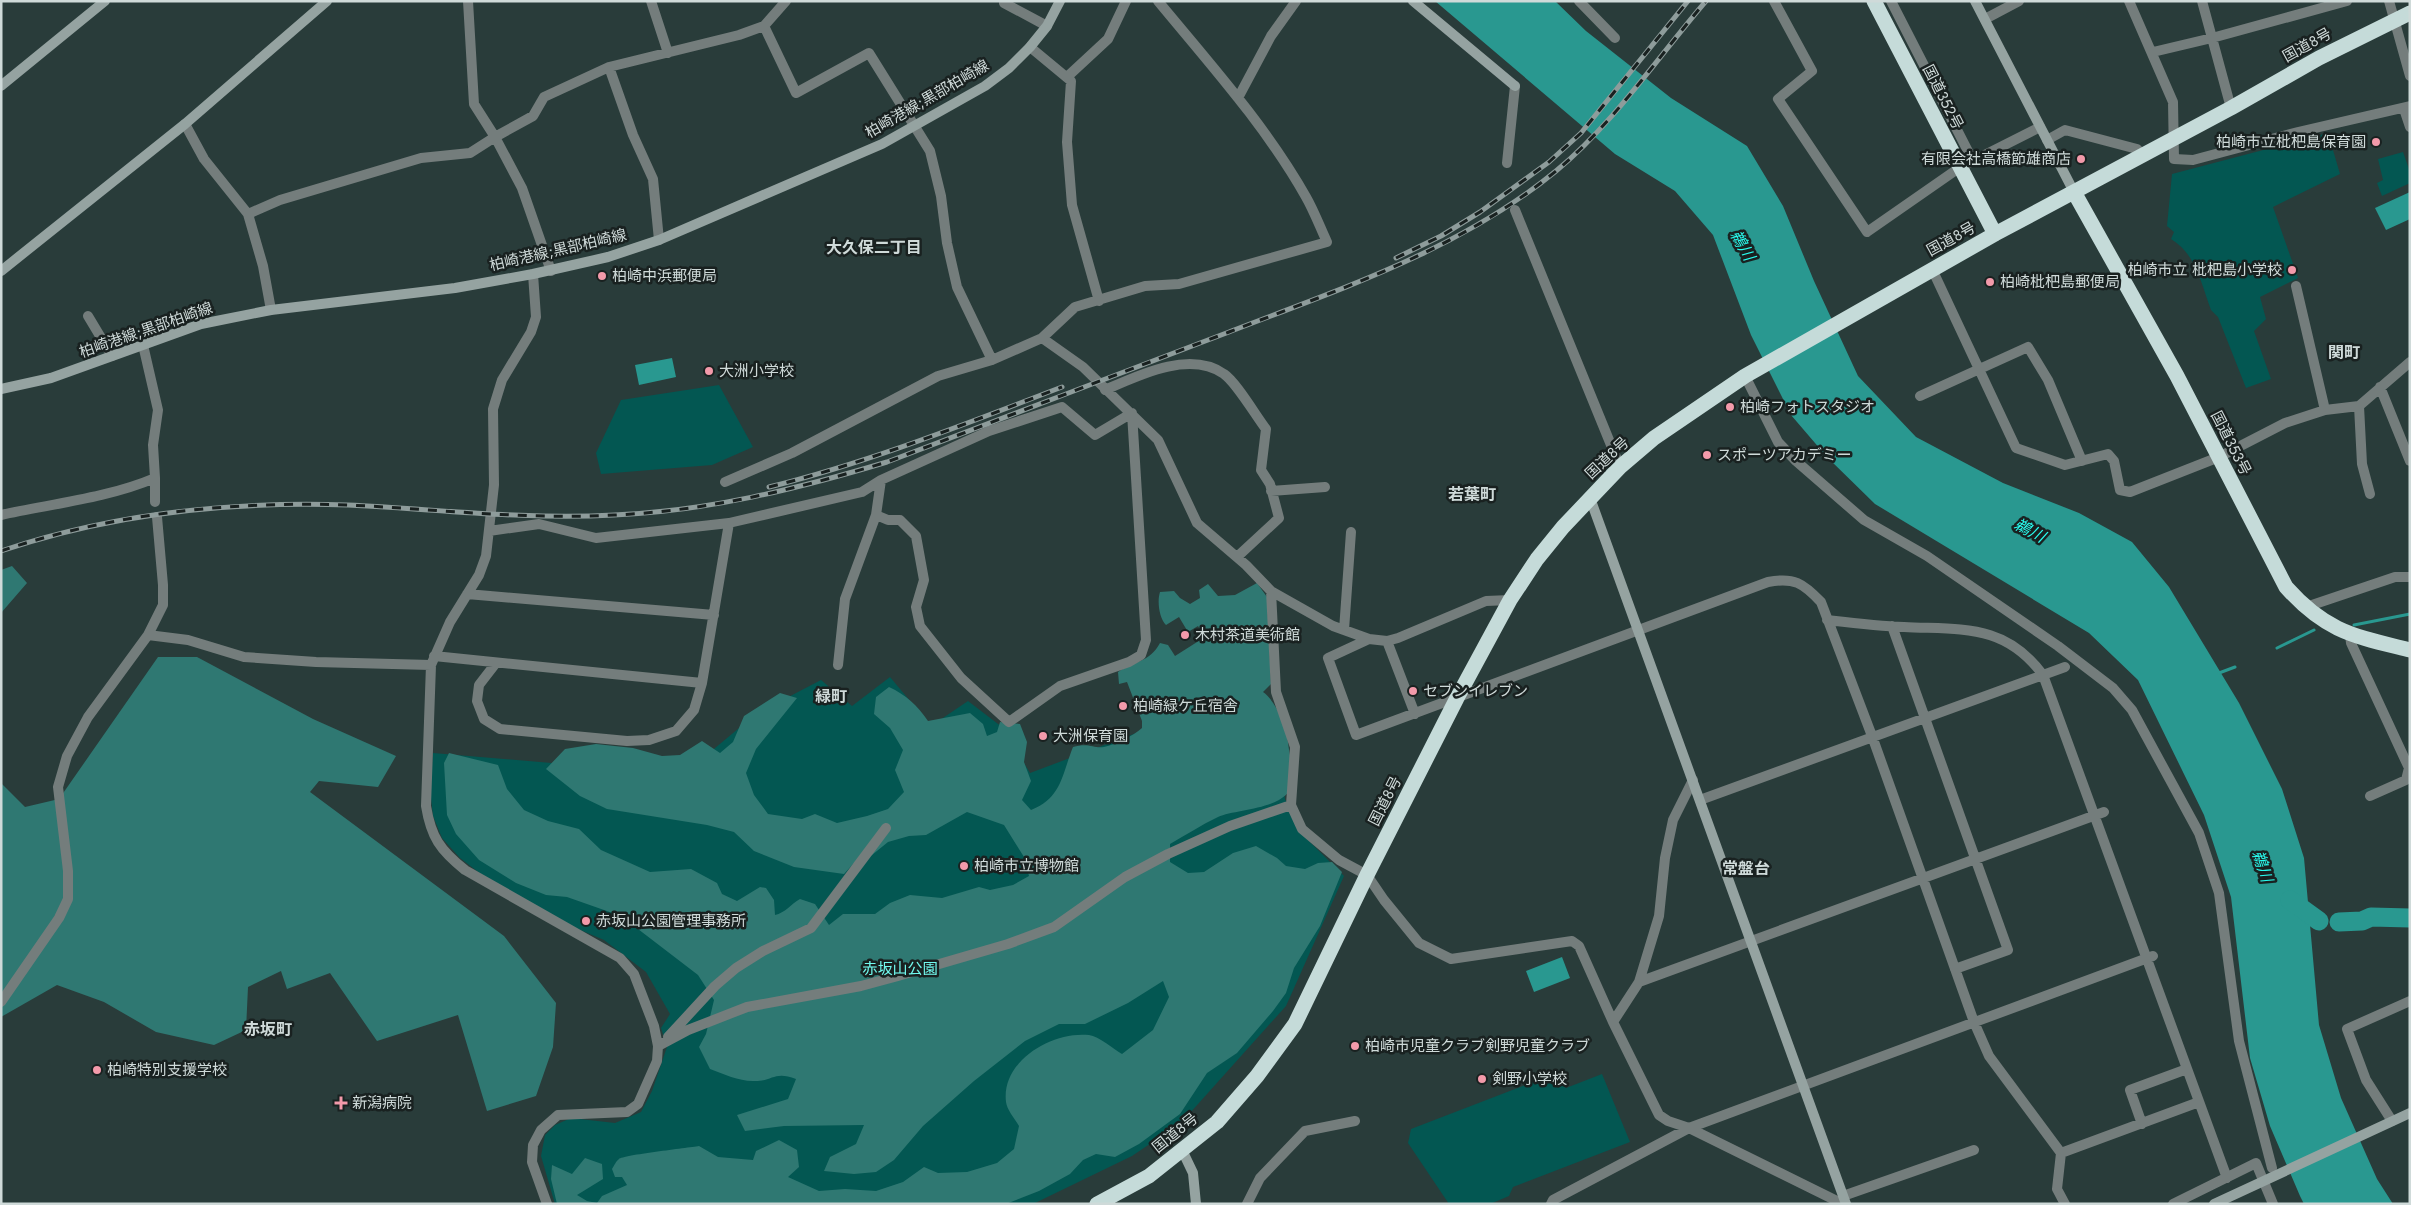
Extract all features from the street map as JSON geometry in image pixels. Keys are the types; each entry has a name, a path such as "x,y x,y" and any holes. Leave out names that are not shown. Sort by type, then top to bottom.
{"highway":[{"name":"国道352号","path":"1874,1 1931,111 1966,165 1995,234"},
{"name":"国道8号","path":"1097,1204 1149,1176 1217,1122 1257,1076 1295,1024 1367,875 1457,698 1510,600 1537,560 1590,498 1620,467 1654,438 1746,375 1995,234 2231,108 2319,58 2410,13"},
{"name":"国道353号","path":"2074,192 2173,368 2280,577 2292,594 2327,624 2350,635 2410,650"}],"street":[{"path":"1,86 105,1"},
{"path":"1,271 185,124 327,1"},
{"path":"468,1 474,104 495,137 522,188 551,271"},
{"path":"651,1 668,53"},
{"path":"248,214 280,200 421,158 470,152 533,116 544,97 609,67 668,53 764,26 786,1"},
{"name":"柏崎港線;黒部柏崎線","path":"1,389 51,378 201,324 271,310 455,288 551,271 608,257 659,240 839,163 916,126 985,86 1009,68 1030,47 1046,26 1060,1"},
{"path":"1067,77 1108,39 1126,1"},
{"path":"725,482 792,453 938,376 992,360 1042,338 1075,307 1145,286 1179,284 1327,242 1307,198 1238,98 1158,1"},
{"path":"1238,98 1271,36 1296,1"},
{"path":"1413,1 1515,86 1507,163"},
{"path":"1579,1 1614,38"},
{"path":"1774,1 1812,71 1778,100 1867,232 1966,165 2040,127"},
{"path":"1891,1 1966,165"},
{"path":"1975,1 2074,192"},
{"path":"1985,19 2019,1"},
{"path":"2129,1 2153,52 2173,102 2174,159 2193,160 2298,132 2407,107 2410,126"},
{"path":"2202,1 2231,108"},
{"path":"2153,52 2347,1"},
{"path":"2389,1 2410,76"},
{"path":"1004,3 1046,26"},
{"path":"764,26 796,92 869,53 930,151 941,196 946,243 956,287 992,360"},
{"path":"1030,47 1071,81 1067,142 1072,205 1098,301"},
{"path":"609,67 633,135 653,178 659,240"},
{"path":"185,124 204,158 248,214 263,266 271,310"},
{"path":"2047,140 2066,130 2137,149 2142,155"},
{"path":"1515,210 1620,467"},
{"path":"1932,269 2016,448 2065,466 2108,454 2114,461 2120,490 2130,492 2219,457 2285,424 2325,410 2359,406 2409,365"},
{"path":"533,274 536,318 531,332 502,380 493,409 494,485 486,556 467,594 450,622 432,661 426,806 429,826 436,841 450,858 485,883 620,958 634,974 654,1026 658,1046 657,1061 638,1104 627,1112 558,1115 541,1130 533,1145 532,1162 546,1204"},
{"path":"2296,286 2325,410"},
{"path":"88,316 112,356"},
{"path":"1042,338 1083,367 1158,440 1197,523 1271,591 1344,630 1369,639 1387,641 1486,601 1510,600"},
{"path":"143,345 158,410 153,445 155,502"},
{"path":"1920,396 2028,347 2048,380 2082,461"},
{"path":"1105,390 1147,371 1202,363 1226,375 1266,429 1261,470 1272,491 1279,518 1237,558"},
{"path":"1746,375 1778,442 1796,461 1864,520 1927,556 2058,646 2113,688 2132,710 2199,833 2219,893 2239,1040 2272,1168"},
{"path":"2380,387 2410,461"},
{"path":"2359,406 2362,464 2370,494"},
{"path":"490,527 540,524 596,538 729,523 862,492 881,480 989,431 1062,407 1095,435 1132,413"},
{"path":"876,515 888,520 900,520 916,536 924,580 916,608 920,626 961,678 1010,722 1060,686 1129,662 1140,655 1146,640 1132,413"},
{"path":"1,515 141,484 155,478"},
{"path":"838,665 845,599 876,515 881,480"},
{"path":"1272,491 1325,487"},
{"path":"1590,498 1844,1201"},
{"path":"1,1002 59,918 68,899 68,872 58,788 67,756 88,717 148,635 163,605 164,585 156,517"},
{"path":"496,662 479,685 477,701 484,719 500,729 627,741 649,740 676,731 694,710 702,683 729,523"},
{"path":"1344,630 1351,532"},
{"path":"2306,607 2396,577 2410,578"},
{"path":"1369,639 1328,658 1356,735 1637,629 1768,582 1784,579 1807,587 1821,602 1872,736 1974,1022 1989,1056 2061,1153 2057,1189 2065,1204"},
{"path":"1271,591 1276,692 1294,747 1291,805 1302,828 1339,860 1367,875 1384,900 1419,943 1452,959 1572,941 1579,946 1613,1022 1658,1114 1668,1121 1689,1128 1844,1201 1974,1150"},
{"path":"467,594 714,615"},
{"path":"1827,620 1892,626 1977,630 1995,636 2016,647 2030,658 2042,675 2099,814 2187,1070 2227,1178"},
{"path":"1892,626 2008,950 1955,969"},
{"path":"148,635 188,640 244,657 316,662 496,662 702,683"},
{"path":"2350,635 2354,651 2409,768 2406,780 2370,796"},
{"path":"1387,641 1415,714"},
{"path":"1700,800 1872,736 2065,668"},
{"path":"1613,1022 1640,982 1659,916 1665,858 1673,820 1693,780"},
{"path":"658,1046 688,1030 747,1007 861,986 956,957 1008,944 1054,927 1125,877 1168,854 1230,826 1291,805"},
{"path":"1640,982 1752,942 1922,876 2099,814"},
{"path":"658,1046 715,986 736,968 763,951 811,928 886,828"},
{"path":"1551,1204 1552,1200 1689,1128 2150,958"},
{"path":"2392,1121 2366,1080 2347,1029 2410,1001"},
{"path":"2142,1124 2130,1090 2187,1070"},
{"path":"2061,1153 2199,1102"},
{"path":"2214,1204 2410,1113"},
{"path":"1247,1204 1260,1178 1305,1131 1354,1121"},
{"path":"1182,1150 1193,1173 1196,1204"},
{"path":"2174,1204 2256,1163 2272,1204"}],"green space":[{"path":"2328,133 2340,174 2273,207 2298,278 2260,297 2266,319 2254,331 2271,379 2246,388 2218,317 2211,310 2197,270 2186,253 2171,239 2174,232 2167,226 2172,174"},
{"path":"2403,152 2410,172 2410,183 2382,196 2377,183 2383,180 2378,159"},
{"path":"719,385 753,447 712,465 601,474 596,453 621,400"},
{"path":"12,566 27,583 1,613 1,570"},
{"name":"赤坂山公園","path":"1257,583 1267,597 1271,684 1263,692 1272,701 1280,714 1287,736 1293,776 1290,791 1283,798 1273,803 1218,817 1170,844 1170,862 1188,873 1204,872 1233,853 1256,846 1277,858 1286,866 1305,869 1318,863 1332,862 1342,872 1320,926 1294,968 1286,993 1237,1053 1207,1073 1180,1114 1139,1144 1115,1157 1096,1154 1083,1160 1070,1174 1039,1191 1006,1204 557,1204 551,1179 552,1165 572,1174 585,1158 602,1164 603,1179 577,1195 587,1201 597,1203 602,1196 627,1185 622,1177 615,1177 612,1169 619,1159 699,1146 718,1157 753,1160 756,1151 779,1140 797,1150 799,1167 788,1177 819,1191 845,1189 876,1191 903,1182 924,1167 938,1173 967,1172 997,1163 1014,1149 1019,1126 1009,1111 1006,1102 1007,1087 1012,1074 1020,1062 1045,1044 1075,1035 1093,1036 1122,1054 1153,1030 1169,997 1163,981 1128,1003 1085,1024 1059,1024 1025,1041 974,1081 923,1126 894,1160 876,1172 854,1174 824,1171 830,1157 856,1144 864,1125 784,1126 745,1131 737,1115 788,1099 796,1079 778,1076 759,1081 747,1081 710,1069 699,1047 706,1034 714,1000 698,975 621,916 567,897 546,895 516,883 479,860 456,834 447,815 444,763 449,753 498,765 507,789 524,810 548,821 579,829 601,850 650,872 691,869 717,883 722,894 737,901 760,887 766,888 774,900 775,915 800,899 815,904 829,925 843,914 875,914 890,903 910,895 942,898 979,887 990,890 1013,885 1029,876 1024,857 1004,825 967,812 926,835 909,836 888,842 872,855 853,864 844,874 794,867 754,851 734,832 707,825 607,809 580,796 546,769 565,749 596,744 633,748 662,756 680,755 702,741 720,753 733,742 744,716 780,693 797,698 756,749 746,773 754,795 768,814 802,819 815,814 837,823 867,816 888,809 904,792 895,770 903,750 890,728 874,714 876,697 889,687 911,701 928,721 970,713 983,724 987,736 997,732 1000,722 1020,724 1027,742 1024,762 1031,781 1022,800 1031,810 1049,799 1055,792 1060,784 1073,747 1087,745 1104,747 1134,734 1142,728 1142,721 1127,682 1119,684 1118,672 1147,658 1160,643 1168,645 1175,656 1205,637 1198,626 1188,632 1179,617 1166,625 1159,609 1160,592 1174,591 1180,598 1190,604 1200,598 1199,590 1208,584 1218,596 1235,595"},
{"path":"158,657 197,657 313,719 396,756 378,787 319,781 310,792 504,936 556,1003 553,1047 536,1096 487,1111 458,1015 377,1041 330,973 287,989 281,971 248,987 246,1030 214,1045 156,1032 104,1002 57,985 1,1017 1,783 25,807 59,799"},
{"name":"赤坂山公園","path":"890,677 931,726 968,701 1002,727 1030,773 1179,717 1276,734 1285,799 1299,831 1344,876 1286,1006 1181,1123 1132,1156 1033,1204 555,1204 541,1156 545,1135 555,1125 571,1118 615,1123 641,1112 652,1091 667,1047 661,1028 670,1014 646,972 604,940 559,921 486,878 460,858 442,838 433,816 430,790 433,753 670,773 709,753 756,714 821,680 852,706"},
{"path":"1559,1072 1566,1088 1602,1074 1630,1142 1513,1187 1509,1196 1490,1204 1449,1204 1408,1143 1411,1129"}],"water":[{"name":"鵜川","path":"1435,1 1555,1 1586,31 1671,98 1747,146 1783,206 1814,281 1858,376 1916,437 2003,483 2079,513 2132,542 2169,587 2239,703 2282,789 2304,858 2319,1025 2341,1098 2377,1179 2393,1204 2304,1204 2300,1196 2270,1126 2250,1058 2231,897 2204,815 2138,680 2089,633 1875,504 1827,457 1791,415 1751,335 1713,235 1675,191 1615,154"},
{"path":"2410,192 2410,219 2386,230 2375,208"},
{"path":"672,358 676,377 639,385 635,365"},
{"path":"1562,957 1570,978 1534,992 1526,971"}],"waterway":[{"path":"2354,625 2410,614"},
{"path":"2277,648 2314,630"},
{"path":"2219,673 2235,667"},
{"path":"2290,900 2319,921"},
{"path":"2339,922 2362,921 2371,917 2410,918"}],"railway":[{"path":"1396,258 1441,236 1480,212 1549,162 1581,133 1688,1"},
{"path":"1,551 86,527 129,519 173,512 260,505 348,505 547,516 649,513 718,504 786,490 887,462 1358,282 1441,245 1481,223 1519,199 1556,171 1577,152 1616,111 1706,1"},
{"path":"769,487 881,454 1062,387"}],"place":[{"name":"柏崎市立枇杷島保育園","path":"2376,142"},
{"name":"有限会社高橋節雄商店","path":"2081,159"},
{"name":"柏崎市立 枇杷島小学校","path":"2292,270"},
{"name":"柏崎中浜郵便局","path":"602,276"},
{"name":"柏崎枇杷島郵便局","path":"1990,282"},
{"name":"大洲小学校","path":"709,371"},
{"name":"柏崎フォトスタジオ","path":"1730,407"},
{"name":"スポーツアカデミー","path":"1707,455"},
{"name":"木村茶道美術館","path":"1185,635"},
{"name":"セブンイレブン","path":"1413,691"},
{"name":"柏崎緑ケ丘宿舎","path":"1123,706"},
{"name":"大洲保育園","path":"1043,736"},
{"name":"柏崎市立博物館","path":"964,866"},
{"name":"赤坂山公園管理事務所","path":"586,921"},
{"name":"柏崎市児童クラブ剣野児童クラブ","path":"1355,1046"},
{"name":"柏崎特別支援学校","path":"97,1070"},
{"name":"剣野小学校","path":"1482,1079"},
{"name":"新潟病院","path":"341,1103"}],"district":[{"name":"大久保二丁目","path":"874,247"},
{"name":"関町","path":"2344,352"},
{"name":"若葉町","path":"1472,494"},
{"name":"緑町","path":"831,696"},
{"name":"常盤台","path":"1746,868"},
{"name":"赤坂町","path":"268,1029"}]}
